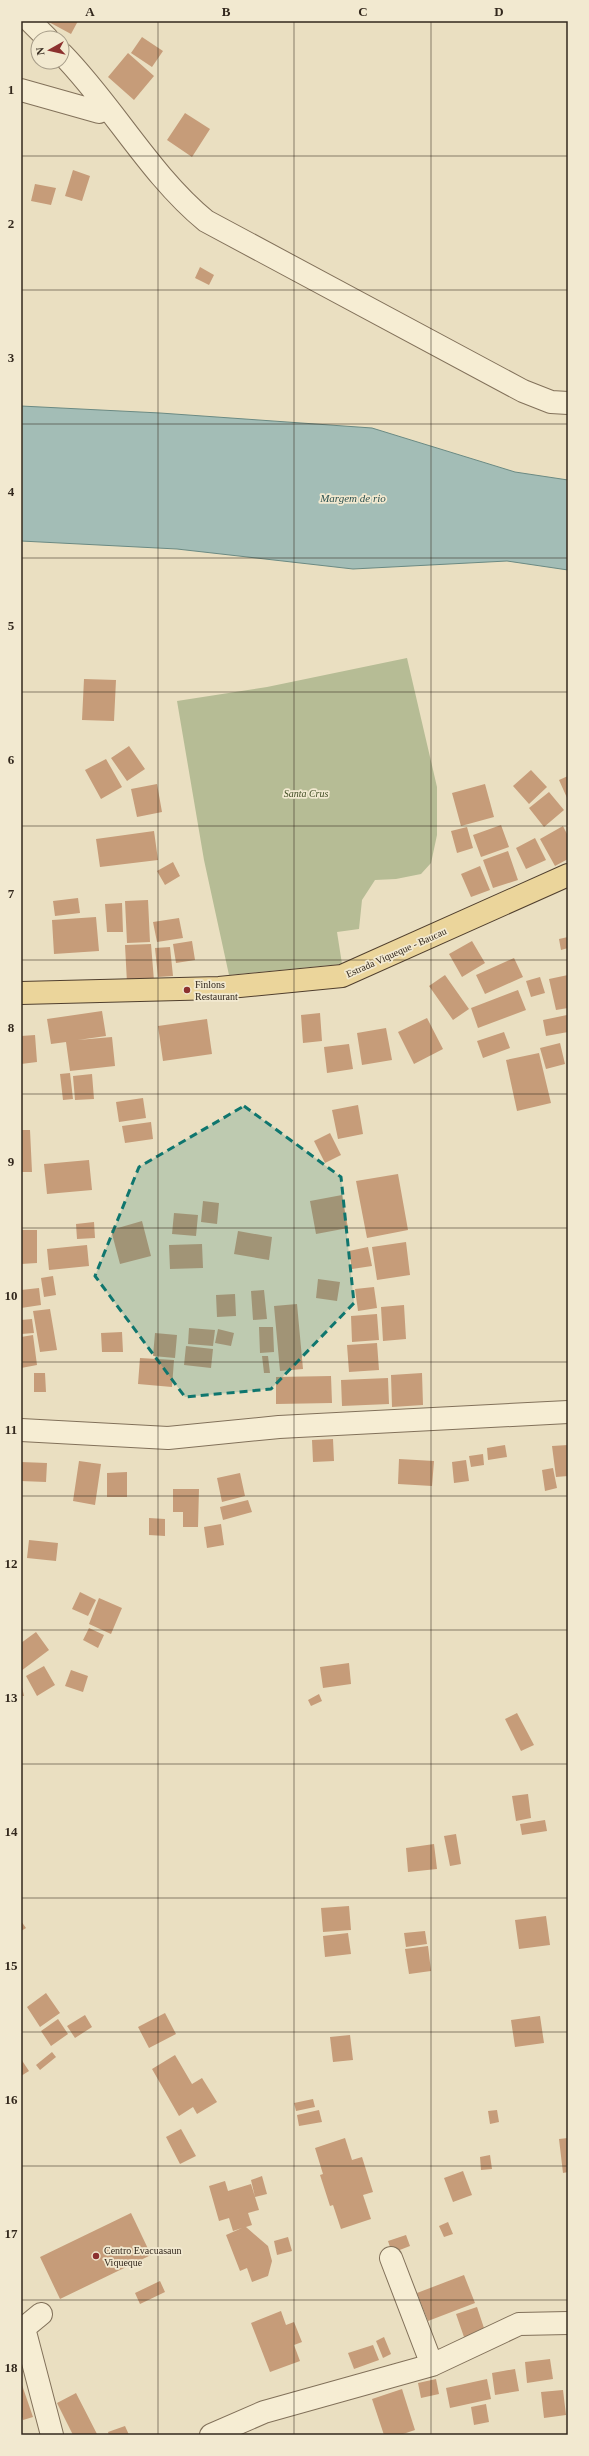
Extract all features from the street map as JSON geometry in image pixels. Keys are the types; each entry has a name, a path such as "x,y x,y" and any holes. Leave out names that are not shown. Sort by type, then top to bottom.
{"main road":[{"name":"Estrada Viqueque - Baucau","path":"21,993 219,988 342,976 568,875"}],"street":[{"path":"25,23 35,30"},
{"path":"70,62 82,74 183,202 206,221 523,391 551,402 568,403"},
{"path":"21,90 99,112"},
{"path":"21,1430 168,1438 279,1427 568,1412"},
{"path":"391,2258 432,2364"},
{"path":"40,2314 24,2328 52,2435"},
{"path":"211,2435 264,2412 432,2364 519,2324 568,2323"}],"highlighted area":[{"path":"244,1106 341,1177 354,1303 271,1389 185,1397 95,1276 139,1167"}],"green space":[{"name":"Santa Crus","path":"407,658 437,787 437,835 431,863 421,874 396,879 375,880 362,900 359,929 337,932 342,964 229,975 204,860 177,701 267,687"}],"water":[{"name":"Margem de rio","path":"21,406 160,413 372,428 515,472 568,480 568,570 507,561 353,569 177,549 21,541"}],"building":[{"path":"47,21 78,21 71,34 70,30 64,30"},
{"path":"142,37 163,51 152,67 131,53"},
{"path":"128,53 154,76 134,100 108,77"},
{"path":"185,113 210,129 192,157 167,140"},
{"path":"73,170 90,176 82,201 65,196"},
{"path":"35,184 56,188 51,205 31,201"},
{"path":"200,267 214,275 209,285 195,278"},
{"path":"84,679 116,680 114,721 82,720"},
{"path":"129,746 145,769 127,781 111,758"},
{"path":"106,759 122,787 101,799 85,770"},
{"path":"531,770 547,787 529,804 513,786"},
{"path":"568,776 568,800 559,780"},
{"path":"157,784 162,812 137,817 131,789"},
{"path":"485,784 494,817 461,826 452,793"},
{"path":"549,792 564,810 544,827 529,808"},
{"path":"501,825 509,847 481,857 473,835"},
{"path":"563,826 568,836 568,859 555,866 540,839"},
{"path":"467,827 473,848 457,853 451,831"},
{"path":"154,831 158,860 100,867 96,839"},
{"path":"535,838 546,860 526,869 516,848"},
{"path":"508,851 518,880 493,888 483,860"},
{"path":"173,862 180,876 165,885 157,871"},
{"path":"480,866 490,890 471,897 461,874"},
{"path":"78,898 80,913 55,916 53,901"},
{"path":"148,900 150,942 127,943 125,901"},
{"path":"122,903 123,932 107,932 105,904"},
{"path":"96,917 99,951 54,954 52,920"},
{"path":"179,918 183,938 157,942 153,922"},
{"path":"568,937 568,948 561,950 559,939"},
{"path":"192,941 195,960 176,963 173,944"},
{"path":"472,941 485,963 462,977 449,954"},
{"path":"151,944 154,981 127,983 125,945"},
{"path":"170,947 173,976 158,977 155,948"},
{"path":"514,958 523,977 485,994 476,975"},
{"path":"445,975 469,1009 453,1020 429,986"},
{"path":"568,975 568,1008 556,1010 549,979"},
{"path":"540,977 545,993 531,997 526,981"},
{"path":"518,990 526,1010 478,1028 471,1008"},
{"path":"102,1011 106,1036 78,1040 112,1037 115,1066 70,1071 66,1042 51,1044 47,1019"},
{"path":"320,1013 322,1041 303,1043 301,1015"},
{"path":"567,1015 568,1032 546,1036 543,1020"},
{"path":"427,1018 443,1049 414,1064 398,1032"},
{"path":"207,1019 212,1054 163,1061 158,1026"},
{"path":"386,1028 392,1060 362,1065 357,1033"},
{"path":"504,1032 510,1048 483,1058 477,1041"},
{"path":"35,1035 37,1062 21,1064 21,1036"},
{"path":"560,1043 565,1064 546,1069 540,1048"},
{"path":"349,1044 353,1069 327,1073 324,1047"},
{"path":"539,1053 551,1103 517,1111 506,1060"},
{"path":"70,1073 73,1099 63,1100 60,1074"},
{"path":"92,1074 94,1099 75,1100 73,1076"},
{"path":"143,1098 146,1118 119,1122 116,1102"},
{"path":"358,1105 363,1134 338,1139 332,1110"},
{"path":"151,1122 153,1139 125,1143 122,1126"},
{"path":"21,1130 30,1130 32,1172 21,1172"},
{"path":"330,1133 341,1155 325,1163 314,1141"},
{"path":"89,1160 92,1190 47,1194 44,1164"},
{"path":"398,1174 408,1230 367,1238 356,1181"},
{"path":"342,1195 348,1228 316,1234 310,1201"},
{"path":"203,1201 219,1203 217,1224 201,1222"},
{"path":"174,1213 198,1215 196,1236 172,1234"},
{"path":"142,1221 151,1256 120,1264 111,1230"},
{"path":"94,1222 95,1238 77,1239 76,1224"},
{"path":"21,1230 37,1230 37,1263 21,1264"},
{"path":"238,1231 272,1237 269,1260 234,1254"},
{"path":"406,1242 410,1275 377,1280 372,1247"},
{"path":"202,1244 203,1268 170,1269 169,1245"},
{"path":"87,1245 89,1266 49,1270 47,1249"},
{"path":"368,1247 372,1266 352,1269 349,1251"},
{"path":"53,1276 56,1295 44,1297 41,1278"},
{"path":"318,1279 340,1282 337,1301 316,1298"},
{"path":"374,1287 377,1308 358,1311 355,1289"},
{"path":"39,1288 41,1305 21,1308 21,1290"},
{"path":"264,1290 267,1319 253,1320 251,1291"},
{"path":"235,1294 236,1316 217,1317 216,1295"},
{"path":"297,1304 303,1369 280,1371 274,1306"},
{"path":"404,1305 406,1339 383,1341 381,1307"},
{"path":"50,1309 57,1350 40,1352 33,1311"},
{"path":"377,1314 379,1340 352,1342 351,1316"},
{"path":"32,1319 34,1333 21,1334 21,1320"},
{"path":"259,1327 273,1327 274,1352 260,1353"},
{"path":"189,1328 215,1330 213,1346 188,1344"},
{"path":"218,1329 234,1333 231,1346 215,1343"},
{"path":"122,1332 123,1352 102,1352 101,1333"},
{"path":"155,1333 177,1335 175,1358 153,1356"},
{"path":"33,1335 37,1365 21,1368 21,1337"},
{"path":"377,1343 379,1370 349,1372 347,1345"},
{"path":"186,1346 213,1349 211,1368 184,1365"},
{"path":"262,1356 268,1356 270,1373 264,1373"},
{"path":"140,1358 174,1360 172,1387 138,1384"},
{"path":"34,1373 45,1373 46,1392 34,1392"},
{"path":"422,1373 423,1405 392,1407 391,1375"},
{"path":"331,1376 332,1403 276,1404 276,1377"},
{"path":"388,1378 389,1404 342,1406 341,1380"},
{"path":"333,1439 334,1461 313,1462 312,1440"},
{"path":"505,1445 507,1457 488,1460 487,1448"},
{"path":"568,1445 568,1476 556,1477 552,1446"},
{"path":"483,1454 484,1465 471,1467 469,1456"},
{"path":"399,1459 434,1461 432,1486 398,1484"},
{"path":"466,1460 469,1481 454,1483 452,1462"},
{"path":"79,1461 101,1464 95,1505 73,1501"},
{"path":"21,1462 47,1463 46,1482 21,1481"},
{"path":"553,1468 557,1488 545,1491 542,1470"},
{"path":"127,1472 127,1497 107,1497 107,1473"},
{"path":"240,1473 245,1496 222,1502 217,1478"},
{"path":"173,1489 199,1489 198,1527 183,1527 183,1512 173,1512"},
{"path":"248,1500 252,1512 223,1520 220,1507"},
{"path":"149,1518 165,1519 165,1536 149,1535"},
{"path":"221,1524 224,1545 207,1548 204,1527"},
{"path":"29,1540 58,1543 56,1561 27,1558"},
{"path":"80,1592 96,1600 88,1616 72,1609"},
{"path":"99,1598 122,1608 111,1634 89,1624"},
{"path":"89,1628 104,1635 98,1648 83,1640"},
{"path":"36,1632 49,1650 21,1671 21,1643"},
{"path":"349,1663 351,1684 323,1688 320,1667"},
{"path":"44,1666 55,1685 37,1696 26,1676"},
{"path":"71,1670 88,1676 83,1692 65,1686"},
{"path":"21,1683 24,1696 21,1696"},
{"path":"319,1694 322,1701 311,1706 308,1700"},
{"path":"517,1713 534,1745 521,1751 505,1719"},
{"path":"528,1794 531,1818 516,1821 512,1796"},
{"path":"545,1820 547,1831 522,1835 520,1824"},
{"path":"456,1834 461,1864 450,1866 444,1836"},
{"path":"434,1844 437,1869 408,1872 406,1848"},
{"path":"349,1906 351,1930 323,1932 321,1908"},
{"path":"546,1916 550,1945 519,1949 515,1920"},
{"path":"21,1921 26,1928 21,1931"},
{"path":"425,1931 427,1944 406,1947 404,1933"},
{"path":"348,1933 351,1954 325,1957 323,1936"},
{"path":"428,1946 431,1971 409,1974 405,1949"},
{"path":"46,1993 60,2013 40,2027 27,2007"},
{"path":"165,2013 176,2034 149,2048 138,2027"},
{"path":"85,2015 92,2027 75,2038 67,2026"},
{"path":"540,2016 544,2043 515,2047 511,2020"},
{"path":"58,2019 68,2034 51,2046 41,2031"},
{"path":"350,2035 353,2060 333,2062 330,2037"},
{"path":"52,2052 56,2057 40,2070 36,2065"},
{"path":"175,2055 192,2084 202,2078 217,2102 197,2114 193,2107 179,2116 152,2069"},
{"path":"21,2059 29,2071 21,2076"},
{"path":"313,2099 315,2107 296,2111 294,2103"},
{"path":"319,2110 322,2122 299,2126 297,2115"},
{"path":"497,2110 499,2122 490,2124 488,2111"},
{"path":"181,2129 196,2156 180,2164 166,2137"},
{"path":"345,2138 352,2160 362,2157 373,2192 363,2195 371,2219 341,2229 333,2205 330,2206 320,2175 323,2174 315,2148"},
{"path":"568,2138 568,2172 563,2173 559,2139"},
{"path":"490,2155 492,2169 481,2170 480,2157"},
{"path":"463,2171 472,2195 453,2202 444,2178"},
{"path":"262,2176 267,2194 255,2197 251,2180"},
{"path":"225,2181 228,2191 251,2184 259,2210 248,2213 252,2225 246,2227 268,2246 272,2261 268,2276 252,2282 247,2268 240,2271 226,2235 242,2228 233,2231 229,2218 219,2221 209,2186"},
{"name":"Centro Evacuasaun Viqueque","path":"131,2213 151,2255 60,2299 40,2257"},
{"path":"448,2222 453,2234 444,2237 439,2226"},
{"path":"406,2235 410,2246 392,2253 388,2241"},
{"path":"288,2237 292,2251 277,2255 274,2241"},
{"path":"464,2275 475,2303 428,2321 417,2293"},
{"path":"160,2281 165,2292 140,2304 135,2293"},
{"path":"477,2307 485,2331 464,2337 456,2314"},
{"path":"281,2311 286,2325 294,2322 302,2342 294,2345 300,2361 270,2372 251,2323"},
{"path":"384,2337 391,2354 383,2358 376,2341"},
{"path":"373,2345 379,2360 354,2369 348,2353"},
{"path":"550,2359 553,2379 527,2383 525,2362"},
{"path":"515,2369 519,2391 495,2395 492,2373"},
{"path":"436,2379 439,2394 421,2398 418,2383"},
{"path":"487,2379 491,2399 450,2408 446,2388"},
{"path":"22,2385 33,2417 23,2420 21,2413"},
{"path":"402,2389 415,2430 400,2435 384,2435 372,2399"},
{"path":"563,2390 566,2415 544,2418 541,2392"},
{"path":"76,2393 97,2434 96,2435 73,2435 57,2403"},
{"path":"486,2404 489,2422 474,2425 471,2407"},
{"path":"125,2426 129,2435 109,2435 108,2432"}],"place":[{"name":"Finlons Restaurant","path":"187,990"},
{"name":"Centro Evacuasaun Viqueque","path":"96,2256"}]}
